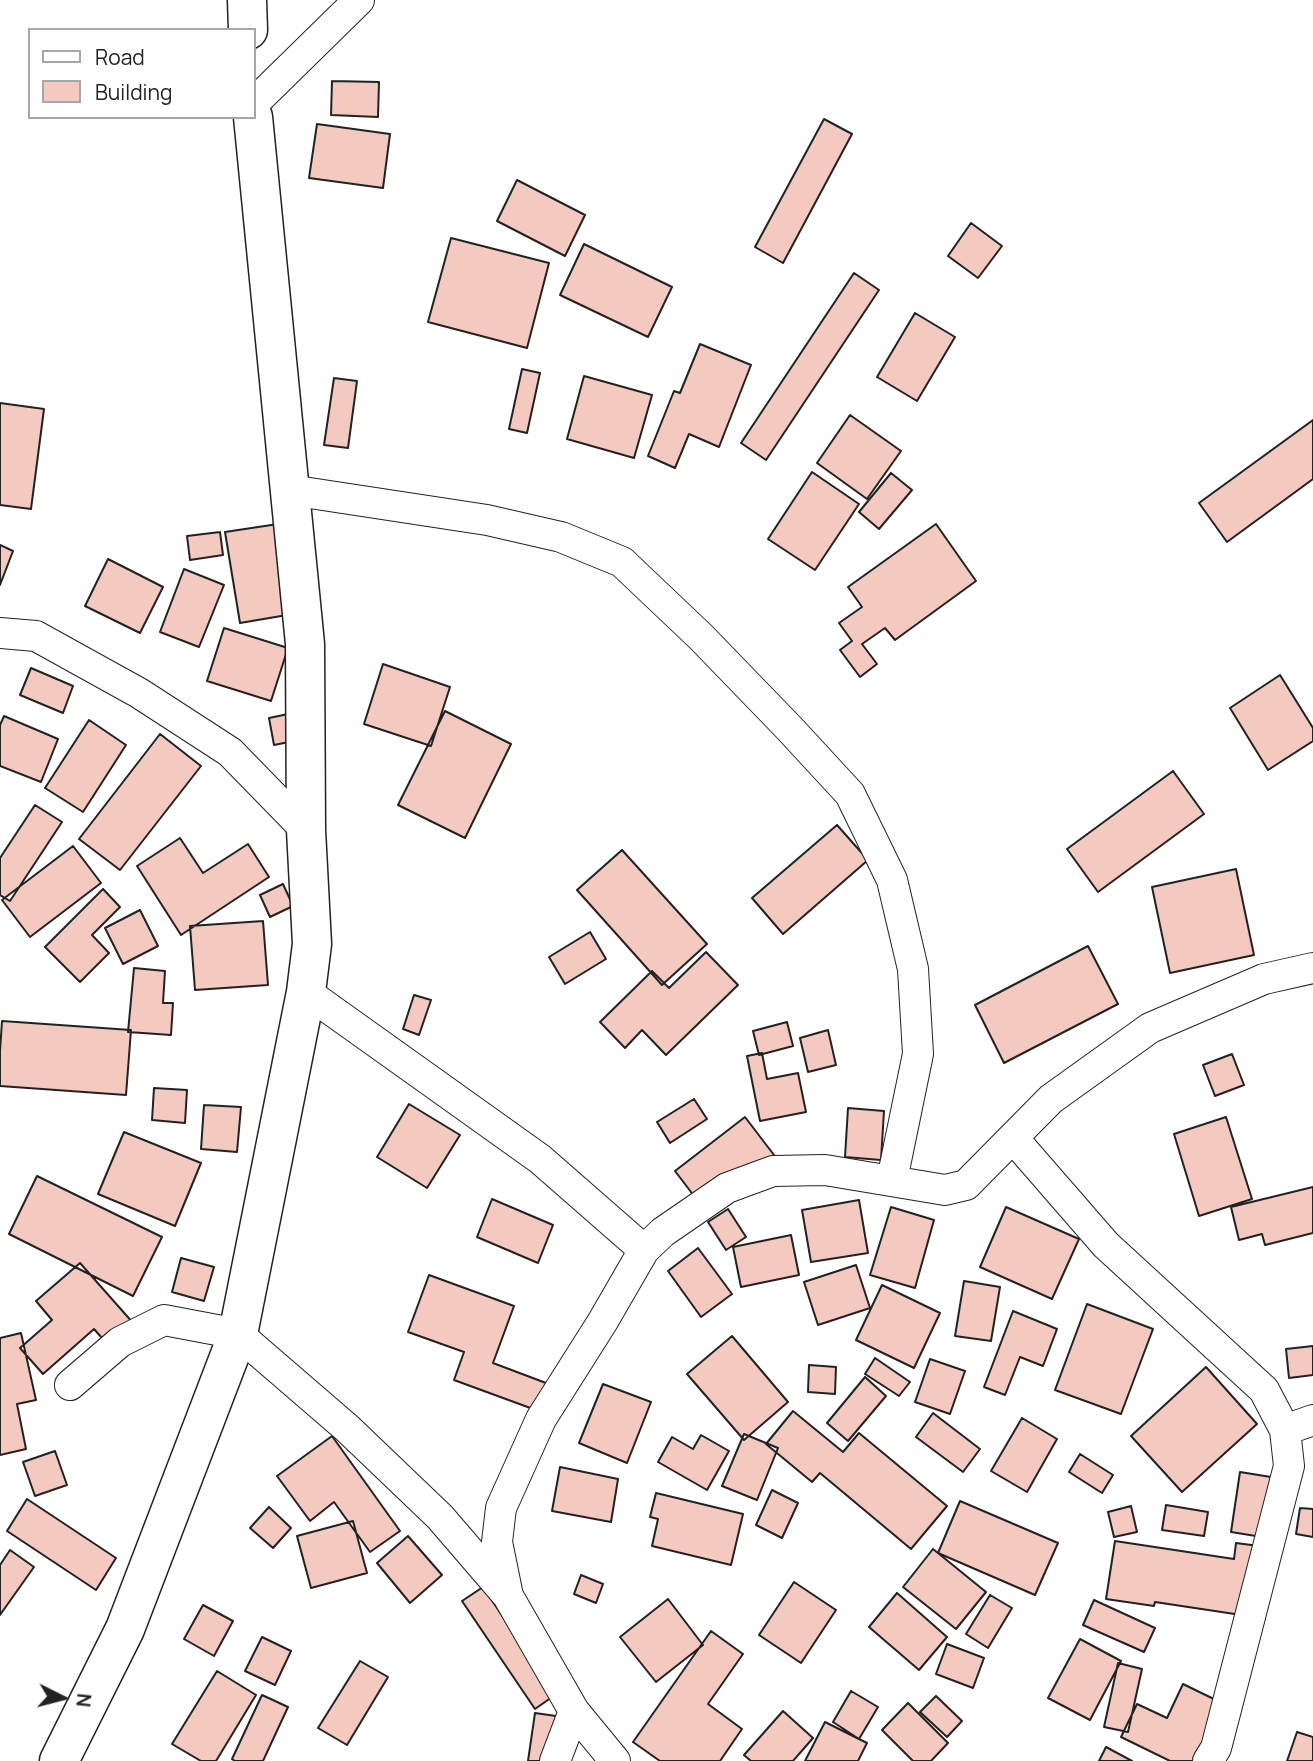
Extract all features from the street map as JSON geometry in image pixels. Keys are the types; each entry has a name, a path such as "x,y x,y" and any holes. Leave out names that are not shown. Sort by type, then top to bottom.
{"street":[{"path":"247,0 248,28"},
{"path":"256,101 359,0"},
{"path":"59,1761 125,1629 238,1334 306,992 312,944 306,830 305,644 253,119"},
{"path":"290,490 487,520 561,537 622,562 701,637 850,794 892,880 913,969 918,1054 892,1180"},
{"path":"0,633 36,636 139,693 230,752 306,830"},
{"path":"508,1596 497,1542 501,1508 541,1419 603,1321 643,1250 663,1232 727,1188 773,1171 825,1170 945,1190 966,1185 1051,1099 1150,1028 1264,979 1313,968"},
{"path":"306,992 540,1159 643,1250"},
{"path":"1013,1138 1106,1245 1299,1425 1216,1748 1208,1761"},
{"path":"70,1385 120,1342 164,1320 238,1334 346,1428 440,1517 508,1596 574,1711 615,1761"},
{"path":"555,1761 574,1711"}],"building":[{"path":"332,81 379,82 378,117 331,115"},
{"path":"824,119 852,134 783,263 755,247"},
{"path":"317,124 390,134 383,188 309,178"},
{"path":"517,180 585,215 565,256 497,221"},
{"path":"971,223 1002,246 978,278 948,256"},
{"path":"451,238 549,263 527,348 428,322"},
{"path":"584,244 672,287 648,337 560,295"},
{"path":"854,273 879,290 766,460 741,443"},
{"path":"915,313 955,337 917,401 877,377"},
{"path":"700,344 751,365 719,447 689,434 675,468 648,456 674,391 680,393"},
{"path":"522,369 540,373 527,433 509,429"},
{"path":"584,376 652,395 634,458 567,439"},
{"path":"334,378 357,381 348,448 324,445"},
{"path":"0,403 44,409 31,509 0,505"},
{"path":"850,415 901,451 867,499 817,463"},
{"path":"1313,420 1313,479 1227,542 1199,503"},
{"path":"812,472 859,504 815,570 768,539"},
{"path":"891,473 912,490 879,529 859,512"},
{"path":"278,524 293,614 240,623 225,532"},
{"path":"936,524 976,581 895,640 885,628 862,644 877,664 860,677 840,650 852,641 839,623 862,607 848,587"},
{"path":"220,532 223,555 190,560 187,536"},
{"path":"0,545 13,551 0,585"},
{"path":"108,559 163,587 140,633 85,606"},
{"path":"184,569 224,585 199,647 160,632"},
{"path":"224,628 288,648 271,701 207,681"},
{"path":"383,664 450,687 431,746 364,724"},
{"path":"31,668 73,686 63,713 20,695"},
{"path":"1280,675 1313,728 1313,741 1268,770 1230,708"},
{"path":"445,711 511,744 465,838 398,805"},
{"path":"293,713 299,740 274,745 269,718"},
{"path":"4,716 58,739 41,782 0,766 0,725"},
{"path":"89,720 126,745 83,812 45,788"},
{"path":"160,734 201,766 120,870 79,839"},
{"path":"1173,771 1204,814 1098,892 1067,849"},
{"path":"35,805 62,822 10,901 0,895 0,858"},
{"path":"837,825 868,860 783,934 752,898"},
{"path":"180,838 203,873 248,844 269,877 181,935 137,866"},
{"path":"73,846 101,883 30,937 2,900"},
{"path":"622,850 707,944 662,985 577,890"},
{"path":"1236,869 1254,955 1170,973 1152,887"},
{"path":"283,884 293,906 270,917 260,895"},
{"path":"103,889 120,907 92,935 109,953 80,982 45,947"},
{"path":"140,910 158,946 123,964 105,928"},
{"path":"263,921 268,985 195,990 190,926"},
{"path":"590,932 606,959 565,984 549,957"},
{"path":"1088,946 1118,1004 1004,1063 975,1005"},
{"path":"706,952 738,985 666,1055 642,1030 625,1048 600,1022 652,971 669,988"},
{"path":"134,968 165,971 163,1003 173,1003 171,1035 128,1032"},
{"path":"414,995 431,1000 419,1035 403,1029"},
{"path":"2,1021 131,1030 126,1095 0,1086"},
{"path":"787,1022 793,1046 759,1055 753,1031"},
{"path":"828,1030 836,1065 808,1072 800,1038"},
{"path":"762,1053 767,1079 798,1073 806,1112 760,1121 747,1056"},
{"path":"1232,1054 1244,1085 1215,1096 1203,1065"},
{"path":"154,1088 187,1090 185,1123 152,1120"},
{"path":"694,1099 707,1119 670,1143 657,1122"},
{"path":"409,1104 460,1135 427,1188 377,1157"},
{"path":"204,1105 241,1107 237,1152 201,1149"},
{"path":"848,1108 884,1111 881,1160 845,1157"},
{"path":"745,1117 774,1155 704,1209 675,1171"},
{"path":"1226,1117 1252,1199 1199,1216 1174,1134"},
{"path":"124,1132 201,1163 175,1226 98,1194"},
{"path":"37,1176 162,1237 133,1296 9,1234"},
{"path":"1313,1187 1313,1233 1265,1245 1262,1234 1239,1240 1231,1207"},
{"path":"492,1199 553,1225 538,1263 477,1237"},
{"path":"859,1200 868,1253 811,1262 802,1210"},
{"path":"891,1207 934,1220 915,1288 870,1275"},
{"path":"1006,1207 1079,1239 1052,1299 980,1267"},
{"path":"728,1209 746,1237 726,1250 708,1222"},
{"path":"791,1235 799,1275 741,1287 733,1247"},
{"path":"698,1248 732,1294 701,1317 668,1271"},
{"path":"181,1258 214,1267 204,1301 172,1292"},
{"path":"80,1263 134,1324 109,1346 94,1329 43,1374 20,1348 52,1320 36,1301"},
{"path":"856,1265 870,1308 818,1325 804,1282"},
{"path":"429,1275 514,1306 493,1363 554,1386 544,1413 454,1380 464,1352 408,1332"},
{"path":"964,1281 1000,1287 991,1341 955,1336"},
{"path":"882,1285 940,1313 914,1368 856,1340"},
{"path":"1087,1304 1153,1329 1121,1414 1055,1390"},
{"path":"1013,1311 1057,1329 1043,1366 1020,1357 1005,1395 984,1387"},
{"path":"21,1333 36,1400 17,1404 26,1449 0,1455 0,1338"},
{"path":"732,1336 788,1402 744,1440 687,1374"},
{"path":"1313,1346 1313,1375 1289,1378 1286,1349"},
{"path":"875,1358 910,1382 899,1396 865,1374"},
{"path":"930,1359 965,1371 950,1414 915,1402"},
{"path":"809,1365 836,1367 835,1394 808,1392"},
{"path":"1206,1367 1257,1424 1182,1492 1131,1436"},
{"path":"865,1377 886,1396 848,1441 827,1423"},
{"path":"603,1384 651,1402 627,1463 579,1443"},
{"path":"793,1411 843,1452 859,1433 947,1506 911,1549 820,1473 812,1482 766,1444"},
{"path":"933,1413 980,1449 963,1472 916,1437"},
{"path":"1022,1418 1057,1439 1027,1492 991,1471"},
{"path":"744,1434 778,1448 757,1500 722,1486"},
{"path":"701,1435 729,1451 707,1490 658,1462 672,1437 693,1449"},
{"path":"332,1436 400,1531 370,1552 334,1502 310,1521 277,1476"},
{"path":"55,1451 67,1485 35,1496 23,1462"},
{"path":"1080,1454 1113,1475 1102,1493 1069,1472"},
{"path":"560,1467 618,1479 611,1522 552,1511"},
{"path":"1240,1472 1271,1477 1262,1537 1231,1532"},
{"path":"772,1490 798,1503 782,1538 756,1525"},
{"path":"656,1493 743,1514 731,1565 652,1546 658,1519 650,1517"},
{"path":"27,1499 116,1558 96,1590 7,1531"},
{"path":"960,1501 1058,1543 1035,1595 938,1553"},
{"path":"1166,1505 1208,1512 1204,1536 1162,1530"},
{"path":"1131,1506 1137,1532 1114,1537 1108,1512"},
{"path":"269,1507 291,1528 273,1548 250,1528"},
{"path":"1300,1508 1313,1509 1313,1537 1296,1534"},
{"path":"353,1521 367,1573 311,1588 297,1536"},
{"path":"408,1536 442,1575 410,1603 377,1563"},
{"path":"1115,1541 1234,1559 1236,1543 1259,1546 1248,1616 1155,1602 1154,1606 1106,1599"},
{"path":"933,1549 986,1592 956,1629 903,1587"},
{"path":"10,1550 34,1567 0,1615 0,1565"},
{"path":"581,1575 603,1584 596,1603 574,1594"},
{"path":"794,1582 836,1610 801,1663 759,1635"},
{"path":"483,1587 555,1695 535,1709 462,1601"},
{"path":"897,1593 947,1637 919,1670 869,1627"},
{"path":"990,1595 1012,1608 988,1648 966,1634"},
{"path":"668,1599 703,1645 656,1682 620,1637"},
{"path":"1094,1600 1155,1628 1144,1652 1083,1625"},
{"path":"203,1605 233,1621 214,1656 184,1639"},
{"path":"711,1631 743,1654 708,1704 742,1729 720,1761 660,1761 633,1742"},
{"path":"262,1637 291,1651 275,1685 245,1671"},
{"path":"1080,1639 1121,1661 1090,1720 1048,1698"},
{"path":"947,1644 984,1658 973,1688 936,1674"},
{"path":"360,1661 388,1677 347,1745 318,1728"},
{"path":"1118,1663 1142,1669 1128,1732 1104,1727"},
{"path":"217,1671 256,1695 216,1761 201,1761 172,1744"},
{"path":"1183,1684 1222,1703 1194,1761 1170,1761 1121,1737 1137,1704 1167,1718"},
{"path":"851,1691 878,1707 859,1739 833,1722"},
{"path":"262,1695 288,1707 263,1761 235,1761 232,1759"},
{"path":"936,1696 962,1721 947,1737 920,1712"},
{"path":"908,1703 948,1743 931,1761 913,1761 882,1730"},
{"path":"783,1711 813,1738 793,1761 751,1761 744,1755"},
{"path":"535,1713 563,1717 557,1761 528,1761"},
{"path":"825,1722 867,1743 858,1761 805,1761"},
{"path":"1297,1732 1313,1737 1313,1761 1287,1761"},
{"path":"1106,1747 1132,1761 1099,1761"}]}
